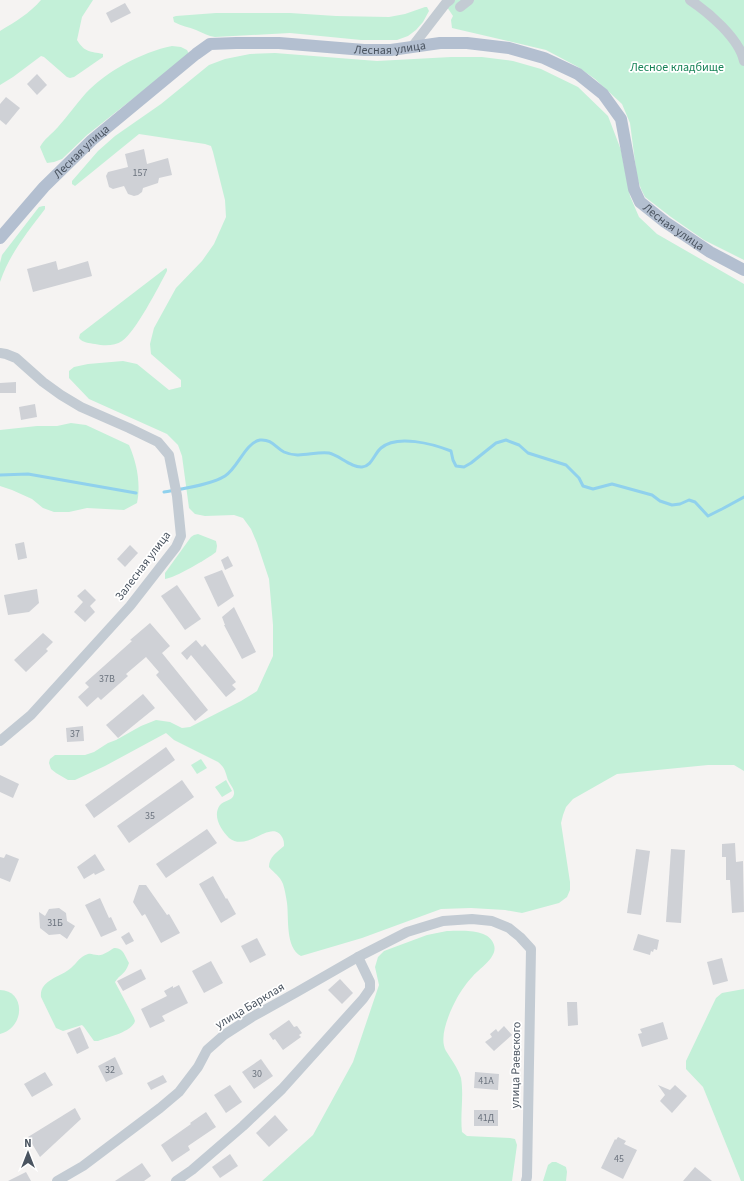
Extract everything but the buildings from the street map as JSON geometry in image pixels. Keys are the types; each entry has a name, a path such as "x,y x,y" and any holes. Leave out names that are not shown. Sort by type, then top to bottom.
{"main road":[{"name":"Лесная улица","path":"0,238 44,187 92,140 210,44 279,43 364,50 391,50 440,43 467,43 508,48 544,58 578,74 603,94 621,119 634,189 640,202 665,222 710,252 744,270"}],"street":[{"path":"412,47 446,3 450,0"},
{"path":"460,7 469,0"},
{"path":"690,0 723,27 742,53 744,61"},
{"name":"Залесная улица","path":"0,741 31,715 50,696 130,606 176,547 181,536 175,482 169,455 158,442 81,407 43,382 16,358 2,355"},
{"name":"улица Барклая","path":"57,1181 83,1166 179,1092 198,1067 207,1050 224,1035 252,1017 358,957 407,932 443,921 472,919 492,922 509,928 531,949"},
{"name":"улица Раевского","path":"526,1181 531,949"},
{"path":"176,1181 192,1170 282,1089 363,999 370,989 370,982 358,957"}],"green space":[{"path":"41,0 93,0 82,17 77,40 85,49 91,52 103,54 103,57 74,77 70,78 41,56 0,85 0,31 17,21"},
{"name":"Лесное кладбище","path":"455,0 744,0 744,260 704,240 645,197 637,177 630,123 622,104 595,79 578,67 546,50 452,28 451,20 453,16 447,7"},
{"path":"427,7 429,11 423,22 408,36 397,40 361,40 290,33 215,37 174,22 173,17 216,13 290,13 389,17 405,14"},
{"path":"172,46 181,47 187,50 189,54 186,58 87,135 62,159 47,163 40,147 94,85 115,70 137,58"},
{"path":"275,53 377,61 482,57 513,61 541,69 578,87 608,116 621,150 630,196 639,217 657,234 744,284 744,771 734,765 708,765 617,774 573,799 566,807 561,823 570,890 567,897 559,903 522,913 505,910 471,908 441,909 362,938 301,956 292,946 290,939 287,903 282,881 269,867 270,860 284,846 283,838 277,832 272,831 244,842 236,841 226,835 218,823 217,814 220,805 232,798 234,792 222,765 174,740 166,733 105,766 75,780 68,780 56,773 51,769 49,763 50,759 55,755 85,755 94,752 108,743 156,720 170,722 182,728 190,727 241,701 257,691 273,656 273,625 269,579 251,529 243,518 234,515 205,516 195,514 189,508 182,456 178,445 167,434 89,399 69,378 69,371 74,367 88,364 123,361 137,364 169,390 181,387 181,380 151,354 150,344 154,328 176,288 202,261 214,244 226,217 225,200 211,146 139,134 75,186 72,184 72,181 98,151 115,136 161,104 209,65 225,59 250,54"},
{"path":"45,206 45,209 14,252 0,282 0,263 2,255 39,207"},
{"path":"166,268 167,271 146,309 133,329 122,341 113,345 102,345 82,341 79,338 80,334"},
{"path":"71,423 86,425 129,445 138,474 139,488 137,503 124,510 87,508 69,512 54,512 43,508 32,499 0,486 0,430 37,426 57,426"},
{"path":"198,534 216,541 216,552 183,572 165,579 165,573 191,537"},
{"path":"201,759 207,768 197,774 191,765"},
{"path":"226,780 232,791 222,797 215,787"},
{"path":"447,931 481,933 487,936 494,945 495,949 491,958 469,981 457,998 448,1017 443,1039 446,1051 461,1078 462,1132 467,1136 515,1139 517,1145 512,1181 262,1181 313,1135 353,1062 379,985 375,967 378,957 384,951 427,935"},
{"path":"114,948 122,950 129,963 126,970 115,982 134,1018 135,1021 133,1025 125,1031 98,1041 94,1041 82,1025 63,1031 56,1028 41,997 43,987 71,968 80,958 85,955 101,955"},
{"path":"744,989 744,1181 741,1181 703,1087 686,1069 686,1061 716,998 722,993"},
{"path":"0,990 8,992 14,996 18,1002 19,1009 18,1017 14,1024 8,1030 0,1034"},
{"path":"552,1162 556,1162 566,1167 566,1181 543,1181 548,1165"}],"waterway":[{"path":"164,492 212,482 225,476 230,472 250,446 260,440 268,441 284,452 295,455 318,453 333,454 349,464 358,467 368,464 379,450 388,444 405,441 425,443 451,451 456,466 464,467 496,443 506,440 519,445 528,453 566,465 579,478 583,486 593,489 612,484 652,495 660,501 672,505 680,504 689,500 695,502 708,516 744,497"},
{"path":"0,475 28,474 136,493"}]}
